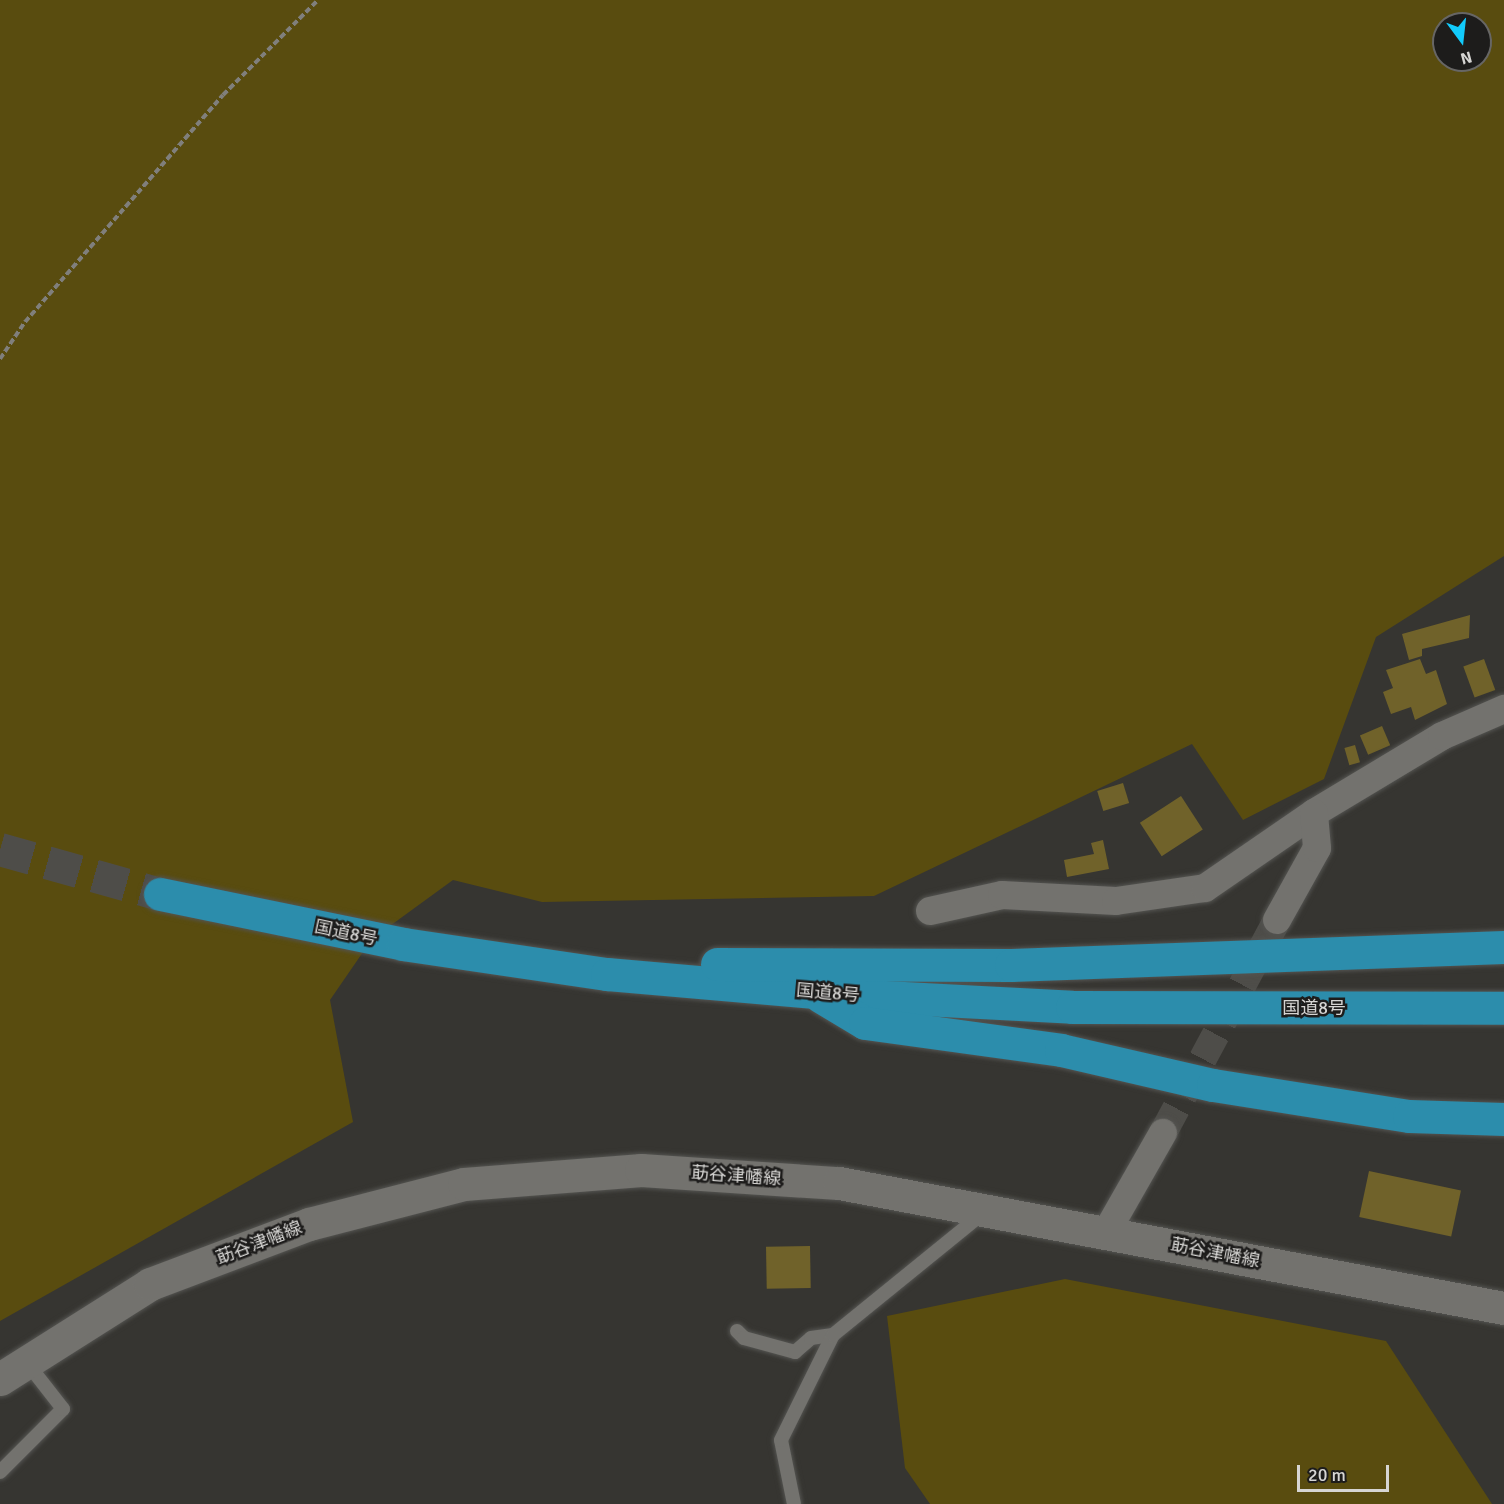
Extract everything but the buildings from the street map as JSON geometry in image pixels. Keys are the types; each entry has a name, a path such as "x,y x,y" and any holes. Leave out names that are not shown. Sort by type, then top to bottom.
{"highway":[{"name":"国道8号","path":"160,894 403,944 607,974 815,993 1072,1007 1504,1008"},
{"path":"506,959 1011,965 1504,947"},
{"path":"815,993 866,1023 1061,1050 1213,1085 1409,1116 1504,1119"}],"main road":[{"name":"莇谷津幡線","path":"13,1371 150,1284 309,1224 464,1184 641,1170 839,1183 1107,1231 1504,1308"}],"street":[{"path":"930,910 1002,895 1116,901 1206,888 1314,813 1443,736 1504,709"},
{"path":"1278,920 1317,848 1314,813"},
{"path":"1107,1231 1163,1133"}],"lane":[{"path":"794,1504 781,1440 833,1335 987,1210"},
{"path":"737,1331 744,1338 795,1352 811,1338 833,1335"},
{"path":"0,1472 63,1409 13,1371"}],"path":[{"path":"0,359 25,322 223,95 318,0"}],"shaded area":[{"path":"0,0 1504,0 1504,556 1376,637 1324,779 1243,820 1192,744 874,896 542,902 453,880 372,939 330,1000 353,1122 0,1321"},
{"path":"1065,1279 1386,1341 1492,1504 930,1504 905,1468 887,1316"}],"tunnel":[{"path":"0,849 160,894"},
{"path":"1163,1133 1277,920"}]}
